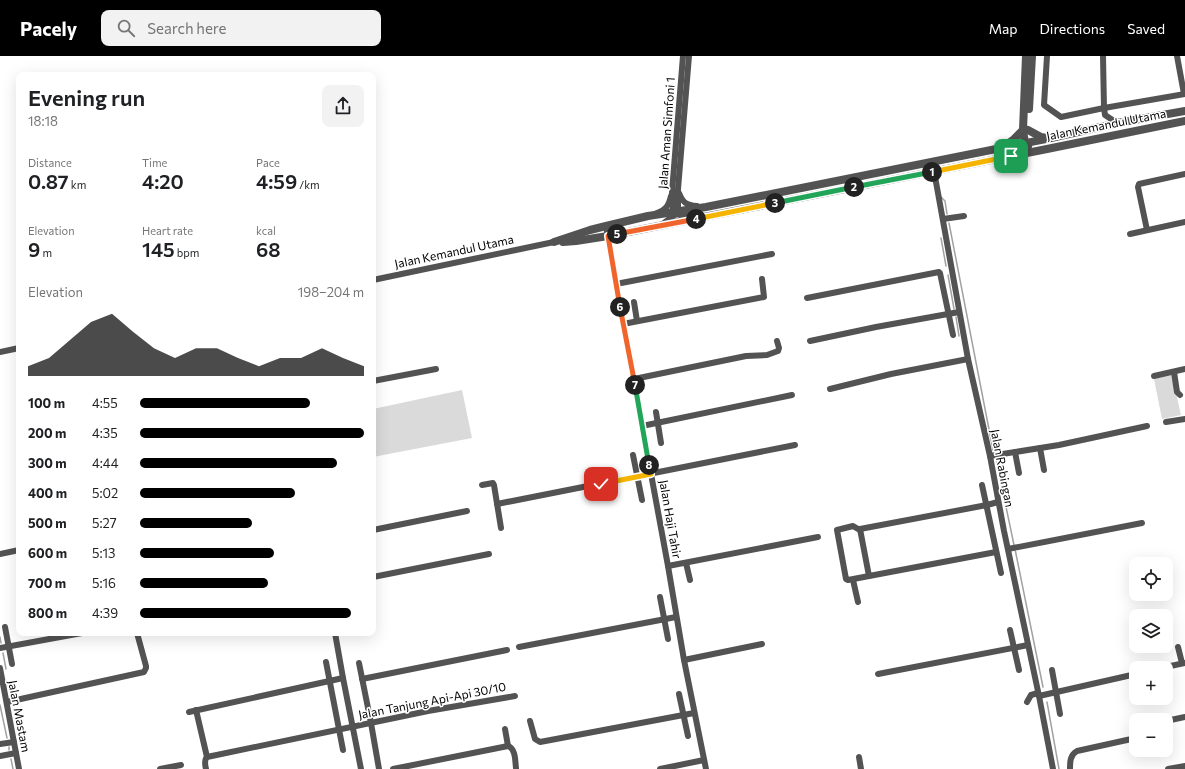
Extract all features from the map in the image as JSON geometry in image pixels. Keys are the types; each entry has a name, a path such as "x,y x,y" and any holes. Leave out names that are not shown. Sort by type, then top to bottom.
{"street":[{"name":"Jalan Aman Simfoni 1","path":"676,213 675,190 683,56"},
{"name":"Jalan Aman Simfoni 1","path":"675,190 689,56"},
{"name":"Jalan Kemandul Utama","path":"1026,56 1026,144"},
{"name":"Jalan Kemandul Utama","path":"1025,130 1032,56"},
{"path":"1047,56 1044,104 1062,117 1185,94 1177,56"},
{"path":"1103,56 1105,115 1114,121 1124,122"},
{"name":"Jalan Kemandul Utama","path":"376,279 554,242 590,230 648,216 676,213 1004,147 1026,144 1124,122 1185,111"},
{"name":"Jalan Kemandul Utama","path":"1026,144 1047,149 1185,121"},
{"path":"1004,147 1025,130 1041,137 1051,138"},
{"path":"1011,156 1026,144"},
{"path":"554,242 576,241 608,236 1047,149"},
{"name":"Jalan Rabingan","path":"934,171 968,359 990,456 998,502 1013,548 1028,645 1053,769"},
{"path":"1147,230 1138,187 1139,184 1185,174"},
{"path":"648,216 663,211 675,190 682,200 689,206 706,207"},
{"path":"659,226 676,213 695,219"},
{"path":"943,219 964,216"},
{"path":"1130,234 1185,222"},
{"name":"Jalan Haji Tahir","path":"606,226 676,617 706,769"},
{"path":"616,284 772,254"},
{"path":"807,298 939,272 954,335"},
{"path":"623,324 764,297 762,279"},
{"path":"634,302 637,321"},
{"path":"810,341 876,327 960,312"},
{"path":"634,379 746,356 767,355 778,351 779,348 777,341"},
{"path":"0,352 16,349"},
{"path":"830,389 891,374 968,359"},
{"path":"376,380 436,369"},
{"path":"1154,376 1185,369"},
{"path":"1174,372 1177,392 1180,395"},
{"path":"642,426 792,395"},
{"path":"656,412 661,443"},
{"path":"1166,422 1185,419"},
{"path":"990,456 1040,448 1148,426"},
{"path":"498,504 795,445"},
{"path":"1040,448 1044,470"},
{"path":"1015,452 1019,473"},
{"path":"633,455 642,500"},
{"path":"482,484 493,483 498,504 501,528"},
{"path":"982,485 1001,573"},
{"path":"996,552 848,580 846,579 837,530 852,526 859,529 998,502"},
{"path":"376,529 467,511"},
{"path":"1013,548 1142,523"},
{"path":"859,529 869,576"},
{"path":"668,566 818,537"},
{"path":"0,554 16,551"},
{"path":"376,576 489,554"},
{"path":"686,563 690,580"},
{"path":"853,580 858,602"},
{"path":"660,597 668,639"},
{"path":"519,647 676,617"},
{"path":"5,627 12,664"},
{"path":"1010,630 1019,670"},
{"path":"0,648 66,636"},
{"path":"7,702 144,672 146,666 138,636"},
{"path":"336,636 361,769"},
{"path":"684,660 762,644"},
{"path":"878,674 1014,649 1028,645"},
{"path":"1173,666 1184,663 1178,647"},
{"path":"362,679 507,650"},
{"path":"326,662 343,750"},
{"path":"359,663 379,769"},
{"name":"Jalan Mastam","path":"0,668 19,769"},
{"path":"1052,670 1060,714"},
{"path":"1026,702 1031,695 1129,675"},
{"path":"189,712 343,678"},
{"path":"679,694 688,736"},
{"name":"Jalan Tanjung Api-Api 30/10","path":"206,758 428,711 515,696"},
{"path":"196,710 206,758 206,769"},
{"path":"530,721 534,739 540,742 694,713"},
{"path":"1173,720 1185,717"},
{"path":"505,729 508,746 512,748 516,768"},
{"path":"1070,769 1072,756 1077,751 1129,740"},
{"path":"0,744 14,742"},
{"path":"392,769 508,746"},
{"path":"0,756 16,753"},
{"path":"859,758 861,769"},
{"path":"660,769 704,760"},
{"path":"160,769 181,765"},
{"path":"1168,769 1185,766"}],"shaded area":[{"path":"1172,375 1181,415 1162,419 1154,379"},
{"path":"462,390 472,438 376,456 376,408"}],"waterway":[{"path":"941,197 945,201 947,214"},
{"path":"949,223 993,450"},
{"path":"941,238 946,266"},
{"path":"948,275 954,309"},
{"path":"956,317 959,336"},
{"path":"996,459 1014,545"},
{"path":"1015,549 1043,687"},
{"path":"0,637 1,643"},
{"path":"3,653 6,669"},
{"path":"1047,702 1059,769"},
{"path":"0,705 7,738"},
{"path":"11,759 13,769"}],"route":[{"path":"601,484 651,474 608,236 1011,156"}]}
